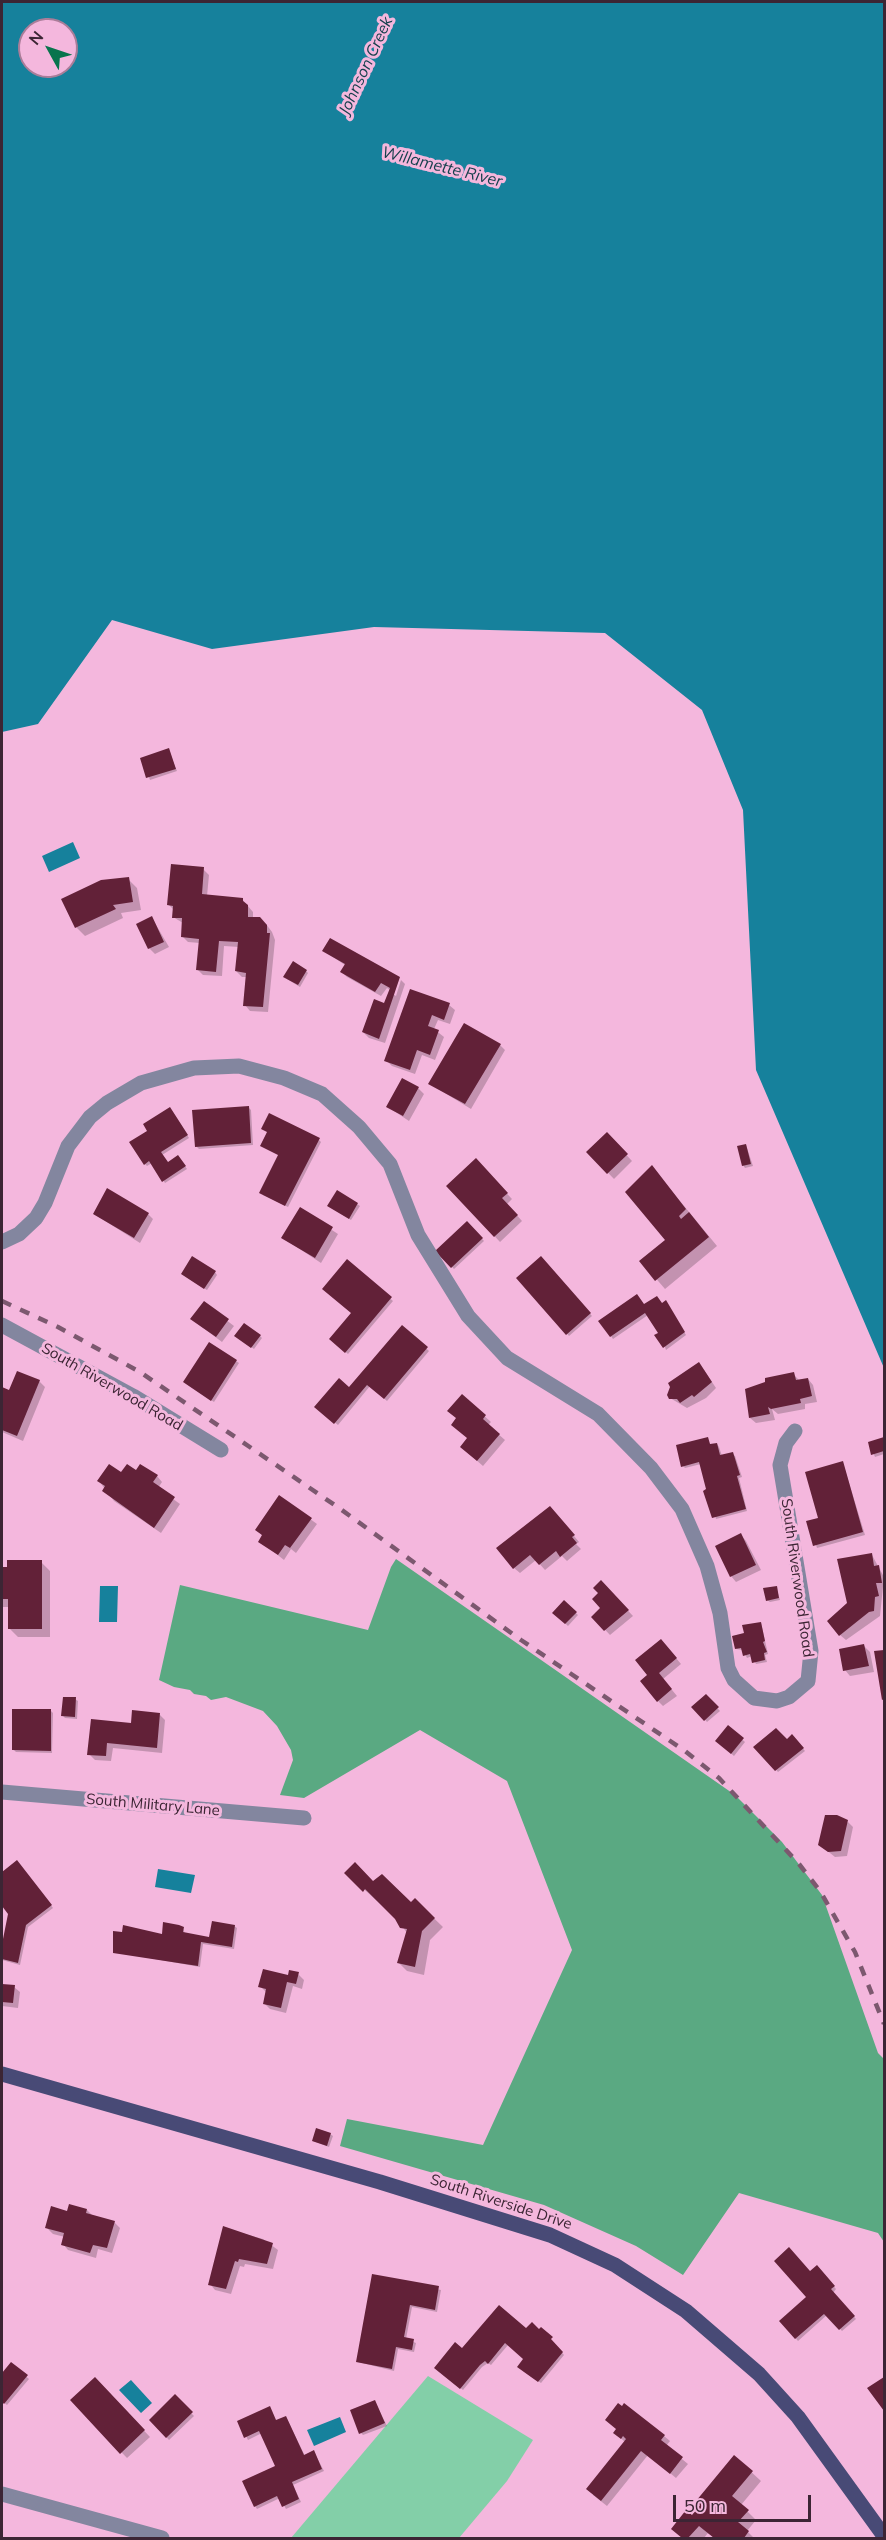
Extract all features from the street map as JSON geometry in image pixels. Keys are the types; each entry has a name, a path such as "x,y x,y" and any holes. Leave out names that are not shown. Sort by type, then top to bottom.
{"main road":[{"name":"South Riverside Drive","path":"2,2074 392,2185 550,2235 615,2265 686,2311 759,2374 798,2417 885,2536"}],"street":[{"name":"South Riverwood Road","path":"2,1242 19,1234 36,1218 45,1203 68,1146 84,1124 107,1103 141,1083 194,1068 239,1066 284,1078 322,1094 359,1127 390,1164 418,1235 468,1316 507,1358 598,1414 663,1484 682,1509 707,1566 720,1612 728,1668 734,1680 754,1698 777,1701 789,1697 808,1681 811,1651 780,1465 786,1443 795,1431"},
{"name":"South Riverwood Road","path":"2,1325 133,1396 221,1450"},
{"name":"South Military Lane","path":"2,1792 304,1818"},
{"path":"2,2494 162,2538"}],"green space":[{"path":"396,1559 735,1795 782,1842 822,1895 878,2053 884,2059 884,2242 878,2233 739,2193 683,2275 636,2246 544,2205 340,2146 347,2119 483,2145 572,1950 507,1781 420,1730 304,1798 280,1795 293,1760 291,1750 277,1726 263,1711 226,1697 211,1700 206,1696 194,1694 190,1690 174,1687 159,1680 180,1585 368,1630"},
{"path":"428,2376 533,2440 507,2481 459,2538 291,2538"}],"water":[{"path":"2,2 884,2 884,1368 756,1070 743,810 702,710 605,633 374,627 212,649 112,620 38,724 2,732"},
{"path":"73,842 80,858 49,872 42,856"},
{"path":"100,1586 118,1586 117,1622 99,1622"},
{"path":"158,1869 195,1875 191,1893 155,1887"},
{"path":"131,2380 152,2403 141,2413 119,2390"},
{"path":"340,2417 346,2432 314,2446 307,2430"}],"building":[{"path":"169,748 176,769 146,778 140,758"},
{"path":"171,864 204,867 202,894 243,898 248,905 248,917 260,917 267,925 267,933 270,933 263,1007 243,1006 246,973 235,971 238,942 219,941 216,972 196,970 199,939 181,937 182,918 172,918 173,906 167,905"},
{"path":"129,877 133,902 113,905 116,909 75,928 61,899 101,880"},
{"path":"152,916 164,942 148,949 136,924"},
{"path":"330,938 400,977 379,1039 362,1032 374,999 384,1003 390,988 381,983 375,992 340,972 345,964 322,951"},
{"path":"293,961 307,970 298,985 283,977"},
{"path":"410,989 450,1003 444,1020 432,1015 428,1026 439,1030 430,1055 417,1050 410,1070 384,1061"},
{"path":"464,1023 501,1044 465,1104 428,1084"},
{"path":"402,1078 419,1087 403,1116 386,1107"},
{"path":"249,1106 251,1143 195,1147 192,1110"},
{"path":"170,1107 188,1135 161,1152 168,1162 178,1155 186,1166 162,1182 149,1161 144,1165 129,1142 147,1131 143,1124"},
{"path":"269,1113 320,1138 285,1206 259,1193 278,1155 260,1146 267,1132 261,1129"},
{"path":"607,1132 628,1154 607,1174 586,1152"},
{"path":"746,1144 751,1164 742,1166 737,1146"},
{"path":"476,1158 508,1193 502,1198 518,1215 494,1237 446,1186"},
{"path":"652,1165 686,1209 679,1216 681,1219 689,1212 709,1237 655,1281 639,1261 665,1240 625,1192"},
{"path":"107,1188 149,1213 134,1238 93,1214"},
{"path":"337,1190 358,1203 349,1219 327,1206"},
{"path":"300,1207 333,1227 315,1258 281,1238"},
{"path":"467,1221 483,1238 451,1268 435,1251"},
{"path":"192,1256 216,1271 204,1289 181,1274"},
{"path":"541,1256 591,1313 566,1335 516,1278"},
{"path":"347,1259 392,1297 345,1353 329,1339 351,1313 322,1289"},
{"path":"637,1294 644,1304 657,1296 662,1303 666,1300 685,1332 663,1348 654,1335 658,1333 645,1313 610,1337 598,1321"},
{"path":"204,1301 229,1319 216,1337 190,1319"},
{"path":"244,1323 261,1335 251,1348 234,1336"},
{"path":"402,1325 428,1347 384,1399 367,1385 334,1424 314,1407 339,1378 349,1387"},
{"path":"209,1342 237,1360 211,1401 183,1382"},
{"path":"699,1362 712,1382 694,1397 692,1395 680,1403 677,1399 669,1399 668,1383"},
{"path":"17,1371 40,1380 17,1436 2,1430 2,1387 9,1390"},
{"path":"794,1372 796,1380 808,1378 812,1396 800,1399 801,1403 771,1409 768,1407 770,1414 749,1418 745,1389 765,1382 765,1378"},
{"path":"462,1394 486,1415 483,1419 500,1434 477,1461 460,1447 467,1438 451,1425 456,1418 447,1411"},
{"path":"708,1437 710,1444 717,1443 720,1455 733,1452 746,1509 712,1518 703,1491 706,1489 699,1462 681,1467 676,1445"},
{"path":"884,1437 884,1451 871,1455 868,1442"},
{"path":"843,1461 863,1532 813,1546 806,1521 818,1518 805,1472"},
{"path":"109,1464 121,1472 127,1464 136,1470 140,1464 158,1475 153,1482 175,1497 154,1528 102,1491 105,1486 97,1481"},
{"path":"279,1495 312,1518 290,1548 285,1545 278,1555 258,1542 262,1535 255,1530"},
{"path":"550,1506 575,1535 572,1537 577,1543 560,1557 556,1551 539,1565 530,1555 513,1569 496,1548"},
{"path":"741,1533 756,1565 730,1577 715,1546"},
{"path":"872,1553 874,1566 879,1565 882,1583 876,1583 879,1596 875,1597 874,1611 869,1612 839,1636 827,1621 847,1603 837,1559"},
{"path":"7,1560 42,1560 42,1629 8,1629 8,1599 2,1599 2,1567 7,1567"},
{"path":"601,1580 629,1610 604,1631 591,1617 600,1608 592,1599 598,1593 593,1588"},
{"path":"777,1586 779,1598 766,1601 763,1588"},
{"path":"564,1600 577,1612 565,1624 552,1613"},
{"path":"761,1622 765,1641 763,1642 767,1652 764,1653 765,1660 752,1663 750,1654 743,1656 741,1648 735,1649 732,1636 744,1633 742,1625"},
{"path":"661,1639 677,1658 659,1673 672,1689 657,1702 640,1681 647,1675 635,1660"},
{"path":"864,1644 869,1666 843,1671 839,1649"},
{"path":"884,1650 884,1699 882,1700 874,1651"},
{"path":"706,1694 719,1707 704,1721 691,1707"},
{"path":"63,1697 76,1697 75,1717 61,1716"},
{"path":"12,1709 51,1709 51,1751 12,1750"},
{"path":"132,1710 160,1713 157,1748 107,1743 106,1756 87,1755 91,1719 131,1723"},
{"path":"728,1725 744,1738 731,1754 715,1741"},
{"path":"776,1728 787,1739 792,1734 804,1748 775,1771 753,1747"},
{"path":"825,1815 837,1815 848,1820 841,1851 828,1852 818,1845"},
{"path":"17,1860 52,1905 26,1925 18,1963 2,1959 2,1944 8,1914 2,1906 2,1872"},
{"path":"355,1862 373,1881 382,1874 411,1902 415,1898 435,1918 422,1931 415,1967 397,1963 407,1929 400,1928 395,1919 365,1889 363,1892 344,1873"},
{"path":"212,1921 235,1925 232,1947 201,1942 198,1966 113,1953 113,1931 122,1932 123,1925 162,1934 163,1922 184,1927 183,1932 209,1937"},
{"path":"263,1969 288,1975 289,1970 299,1972 296,1984 287,1982 281,2008 263,2004 266,1989 258,1987"},
{"path":"2,1984 15,1985 13,2003 2,2002"},
{"path":"316,2128 331,2133 327,2146 312,2141"},
{"path":"69,2204 87,2209 86,2213 115,2221 107,2248 93,2245 90,2253 61,2245 64,2233 45,2228 51,2206 67,2211"},
{"path":"223,2226 273,2243 267,2264 239,2259 238,2262 235,2261 226,2289 208,2285"},
{"path":"789,2247 810,2271 817,2265 835,2286 831,2289 855,2316 839,2330 824,2314 795,2339 779,2321 806,2297 774,2261"},
{"path":"372,2274 439,2286 435,2310 410,2305 404,2337 414,2339 412,2350 396,2347 392,2369 356,2362"},
{"path":"499,2305 526,2328 532,2322 539,2329 541,2327 553,2337 551,2339 563,2352 538,2382 517,2367 523,2359 505,2343 488,2364 485,2361 480,2365 460,2389 434,2368 455,2342 462,2348"},
{"path":"11,2362 28,2375 4,2404 2,2402 2,2373"},
{"path":"95,2377 145,2430 120,2454 70,2400"},
{"path":"884,2377 884,2411 867,2388"},
{"path":"175,2394 193,2412 166,2438 149,2420"},
{"path":"375,2400 385,2423 359,2434 350,2410"},
{"path":"618,2403 622,2406 624,2403 665,2435 661,2440 683,2457 670,2474 641,2451 601,2501 586,2489 626,2439 623,2436 621,2439 613,2433 616,2429 605,2420"},
{"path":"270,2406 276,2420 286,2416 304,2455 314,2450 322,2469 292,2482 299,2499 282,2507 277,2496 254,2507 242,2481 275,2466 259,2431 244,2438 237,2421"},
{"path":"734,2455 753,2471 732,2496 749,2510 738,2522 749,2531 744,2538 714,2538 699,2526 688,2538 682,2538 671,2529 686,2510 692,2515 700,2505 696,2501"}],"railway":[{"path":"2,1301 58,1327 140,1372 339,1508 521,1640 685,1751 719,1778 799,1864 820,1891 855,1952 884,2024"}],"water label":[{"name":"Johnson Creek","path":"366,66"},
{"name":"Willamette River","path":"442,167"}]}
